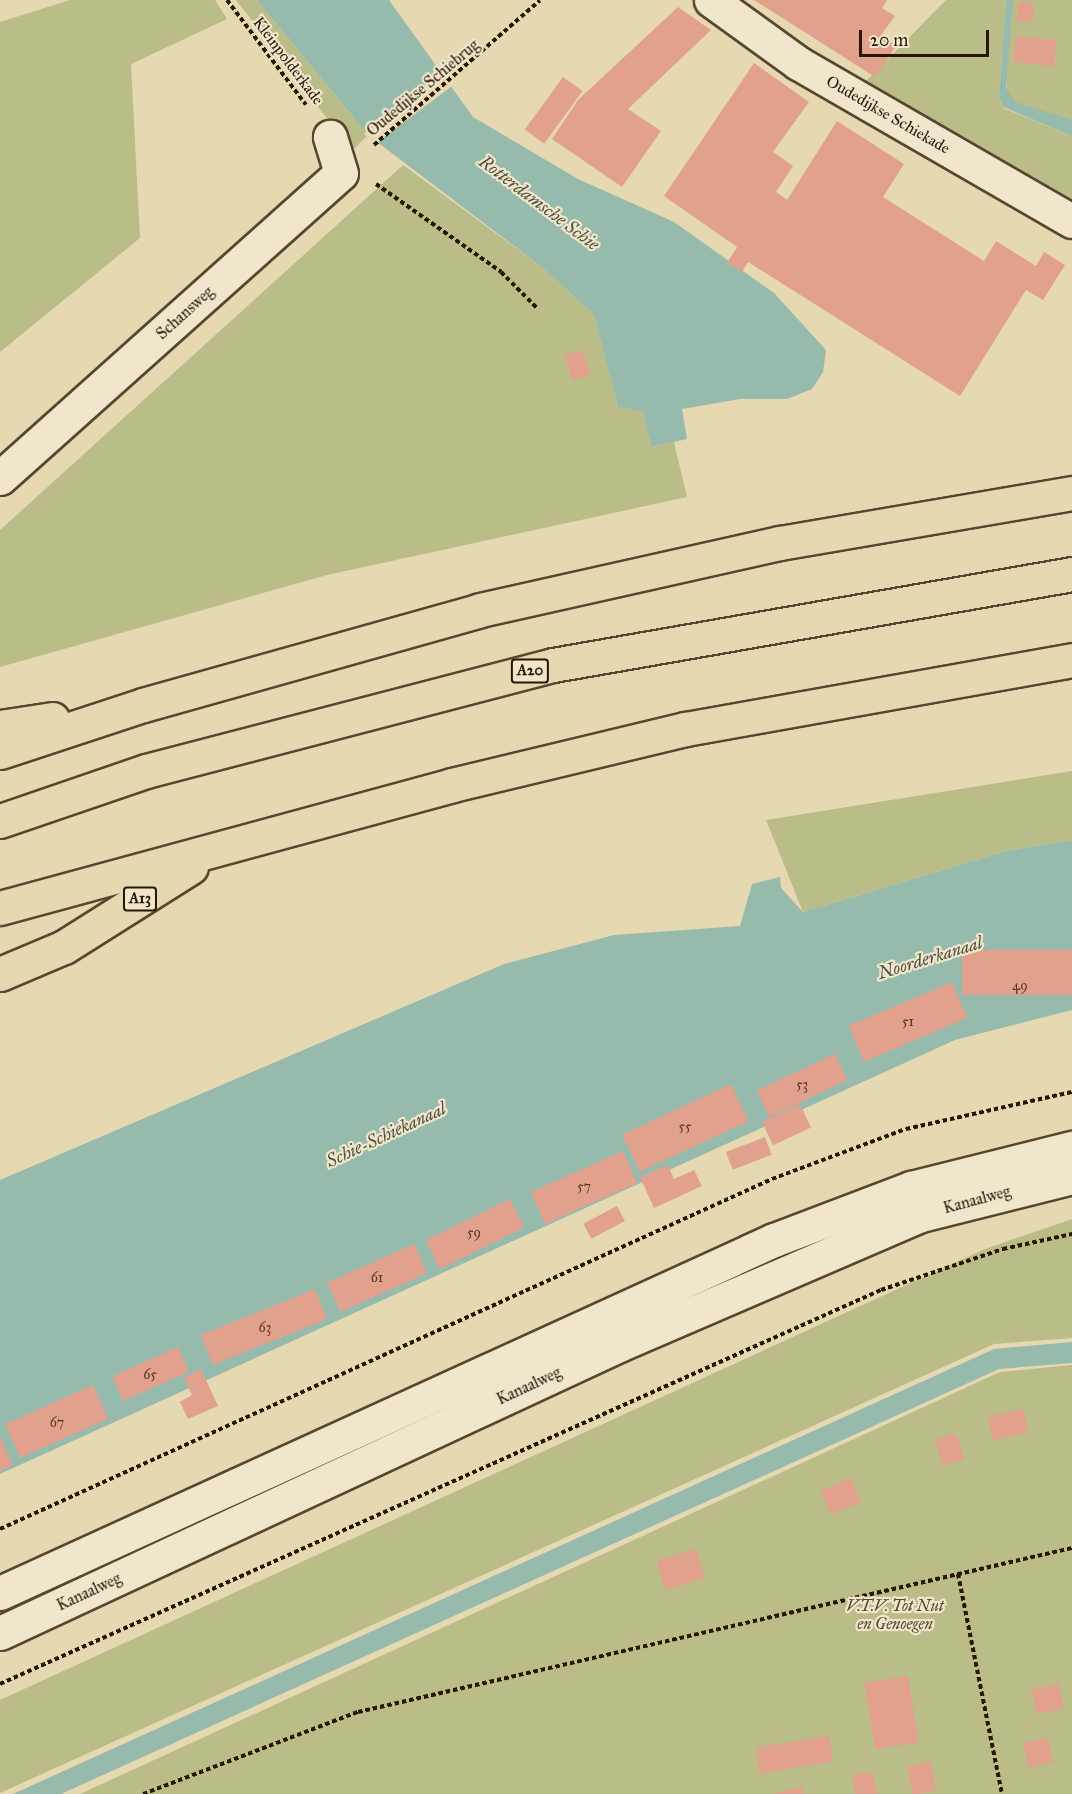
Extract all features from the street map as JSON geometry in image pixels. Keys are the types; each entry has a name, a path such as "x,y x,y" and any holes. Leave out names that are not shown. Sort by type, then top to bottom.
{"highway":[{"path":"0,752 143,705 480,610 780,543 1072,493"},
{"name":"A20","path":"0,821 146,771 553,665 1072,574"},
{"path":"0,908 684,729 1072,660"},
{"path":"0,727 143,705"},
{"name":"A13","path":"2,974 64,947 215,852"}],"main road":[{"name":"Oudedijkse Schiekade","path":"711,0 798,63 1072,221"},
{"name":"Schansweg","path":"0,478 341,173 330,137"},
{"name":"Kanaalweg","path":"0,1593 774,1240 911,1188 1072,1148"},
{"name":"Kanaalweg","path":"0,1633 621,1344 921,1215 1072,1177"}],"path":[{"name":"Kleinpolderkade","path":"227,0 330,137"},
{"name":"Oudedijkse Schiebrug","path":"370,148 499,40 540,0"},
{"path":"369,179 501,272 537,308"},
{"path":"0,1529 772,1179 906,1129 1072,1092"},
{"path":"0,1684 881,1290 1002,1249 1072,1234"},
{"path":"143,1794 358,1712 1072,1548"},
{"path":"958,1574 1002,1794"}],"green space":[{"path":"70,0 215,0 227,19 131,64 140,238 0,352 0,22"},
{"path":"236,0 257,0 368,135 355,148 349,147"},
{"path":"946,0 1006,0 999,97 1003,108 1072,136 1072,202 866,81"},
{"path":"1010,0 1072,0 1072,129 1006,101"},
{"path":"403,165 543,268 594,315 618,407 643,412 651,447 674,442 687,497 327,575 0,667 0,530"},
{"path":"1072,771 1072,840 1009,850 803,912 766,820"},
{"path":"1072,1219 1072,1338 994,1344 0,1793 0,1700 985,1249"},
{"name":"V.T.V. Tot Nut en Genoegen","path":"1072,1365 1072,1794 80,1794 1000,1372"}],"water":[{"name":"Rotterdamsche Schie","path":"257,0 389,0 473,117 578,179 674,222 774,293 826,350 823,372 812,389 787,399 740,399 682,409 687,439 651,447 643,412 618,407 594,315 543,268 368,135"},
{"path":"1006,0 1013,0 1006,88 1015,102 1072,120 1072,136 1003,107 999,97"},
{"path":"1072,840 1072,1010 955,1040 0,1474 0,1180 504,964 614,935 740,926 752,884 780,877 781,888 803,912 1009,850"},
{"path":"1072,1342 1072,1363 999,1369 61,1794 13,1794 994,1349"}],"pier":[{"path":"443,74 452,86 373,146 364,134"}],"building":[{"path":"754,0 887,0 882,8 895,16 881,35 896,46 875,77"},
{"path":"1018,2 1034,3 1033,22 1017,21"},
{"path":"678,7 711,30 628,109 661,131 622,187 552,139 578,100"},
{"path":"1016,36 1057,40 1054,66 1013,62"},
{"path":"754,63 809,102 773,152 793,166 776,192 787,200 837,121 904,164 883,197 984,261 996,241 1036,266 1044,252 1065,265 1043,300 1026,290 960,396 748,262 742,272 727,263 737,247 664,196"},
{"path":"563,77 582,91 544,144 525,130"},
{"path":"583,350 590,375 572,380 565,355"},
{"path":"962,950 1072,950 1072,995 962,995"},
{"path":"952,982 967,1018 864,1062 849,1026"},
{"path":"835,1054 847,1080 769,1117 757,1090"},
{"path":"731,1084 748,1121 640,1172 622,1135"},
{"path":"800,1104 811,1128 773,1145 762,1122"},
{"path":"765,1137 772,1155 733,1170 726,1152"},
{"path":"623,1151 637,1183 545,1224 531,1192"},
{"path":"668,1165 674,1179 694,1170 702,1186 654,1208 640,1177"},
{"path":"510,1199 524,1228 440,1269 426,1240"},
{"path":"617,1206 625,1221 591,1239 583,1224"},
{"path":"414,1244 427,1273 340,1312 327,1283"},
{"path":"315,1289 327,1319 213,1365 201,1335"},
{"path":"178,1347 189,1372 123,1401 112,1376"},
{"path":"201,1369 218,1406 188,1419 180,1402 192,1395 184,1378"},
{"path":"93,1385 108,1419 20,1458 5,1424"},
{"path":"1023,1409 1028,1432 993,1440 988,1416"},
{"path":"956,1434 965,1460 942,1465 935,1439"},
{"path":"0,1437 13,1465 0,1471"},
{"path":"851,1478 861,1502 831,1515 821,1491"},
{"path":"696,1549 705,1578 666,1590 657,1561"},
{"path":"908,1676 918,1742 875,1749 865,1683"},
{"path":"1059,1684 1064,1709 1036,1714 1032,1689"},
{"path":"829,1736 833,1762 760,1773 756,1748"},
{"path":"1048,1738 1053,1763 1028,1767 1023,1743"},
{"path":"931,1762 936,1791 912,1794 907,1766"},
{"path":"872,1772 877,1794 855,1794 852,1775"},
{"path":"802,1787 804,1794 775,1794 775,1793"}],"water label":[{"name":"Noorderkanaal","path":"930,958"},
{"name":"Schie-Schiekanaal","path":"386,1135"}]}
